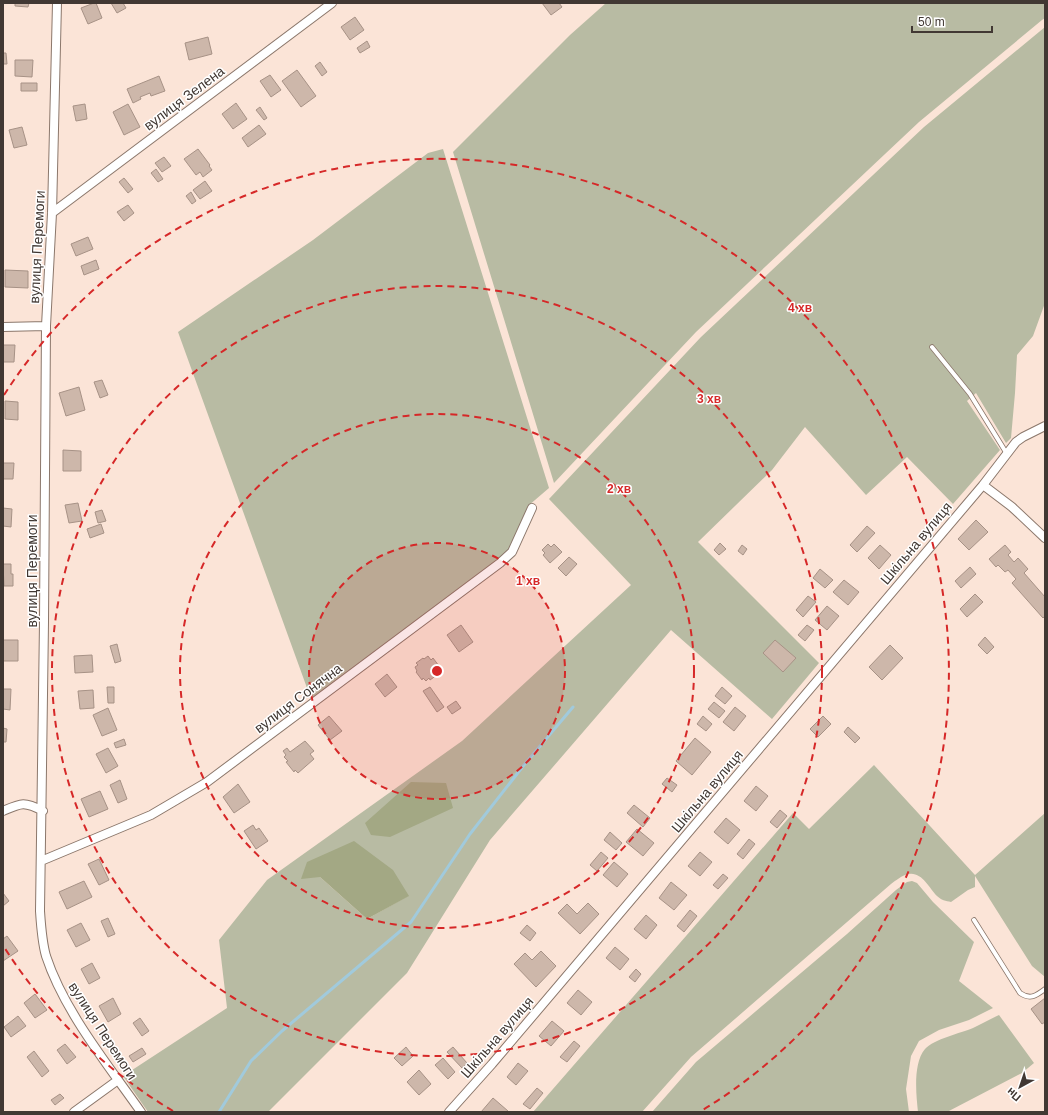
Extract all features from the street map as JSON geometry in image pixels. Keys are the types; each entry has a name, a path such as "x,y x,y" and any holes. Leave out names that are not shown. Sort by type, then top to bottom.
{"street":[{"name":"вулиця Перемоги","path":"57,3 52,213 46,326 43,811 40,911 46,956 57,983 77,1020 141,1112"},
{"name":"вулиця Зелена","path":"52,213 332,3"},
{"path":"3,327 46,326"},
{"name":"Шкільна вулиця","path":"449,1112 492,1064 983,485 1016,442 1045,426"},
{"path":"983,485 1012,508 1045,538"},
{"name":"вулиця Сонячна","path":"41,861 151,815 207,782 500,563 512,552 532,508"},
{"path":"3,811 18,804 30,804 43,811"},
{"path":"74,1112 118,1080"}],"lane":[{"path":"932,347 970,394 1008,454"},
{"path":"974,920 1020,993 1032,998 1045,989"}],"green space":[{"path":"606,3 1045,3 1045,18 919,122 696,332 554,483 453,152 570,35"},
{"path":"1045,27 1045,303 1033,336 1017,355 1011,438 1006,443 976,393 967,401 1000,450 953,504 907,457 866,495 805,427 772,470 698,542 819,663 772,719 671,630 490,840 407,973 268,1112 148,1112 123,1076 227,1008 219,940 267,880 462,741 631,585 549,499 701,337 924,127","holes":["320,877 408,896 367,919"]},
{"path":"443,149 549,488 528,506 509,550 311,699 178,332 313,240 428,153"},
{"path":"874,765 975,875 1045,813 1045,977 1032,966 975,876 975,887 951,902 939,897 924,880 915,874 905,875 891,884 691,1057 642,1112 533,1112 793,813 809,829"},
{"path":"411,782 446,783 453,808 390,837 371,835 365,823"},
{"path":"354,841 393,870 409,896 367,919 320,877 301,879 307,862"},
{"path":"912,881 917,883 933,902 974,942 959,981 993,1008 969,1020 939,1030 919,1041 911,1056 906,1089 909,1112 652,1112 696,1062 847,934 896,890 907,882"},
{"path":"999,1015 1034,1063 1022,1073 947,1112 918,1112 916,1088 917,1070 921,1055 925,1049 935,1042 973,1028"}],"building":[{"path":"15,3 29,3 28,7 15,6"},
{"path":"96,3 102,18 88,24 81,8"},
{"path":"111,3 123,3 126,8 117,13"},
{"path":"542,3 559,3 562,7 551,15"},
{"path":"355,17 364,30 350,40 341,27"},
{"path":"208,37 212,54 189,60 185,43"},
{"path":"367,41 370,47 360,53 357,48"},
{"path":"3,53 6,53 7,64 3,64"},
{"path":"15,60 33,60 32,77 15,76"},
{"path":"320,62 327,72 322,76 315,66"},
{"path":"297,70 316,96 301,107 282,81"},
{"path":"270,75 281,90 271,97 260,81"},
{"path":"159,76 165,91 151,96 150,93 140,97 141,99 133,103 127,89"},
{"path":"21,83 37,83 37,91 21,91"},
{"path":"236,103 247,119 233,129 222,114"},
{"path":"85,104 87,119 76,121 73,106"},
{"path":"128,104 140,127 124,135 113,112"},
{"path":"260,107 267,118 264,120 256,110"},
{"path":"259,125 266,134 248,147 242,138"},
{"path":"22,127 27,145 14,148 9,130"},
{"path":"198,149 212,170 203,177 200,172 196,175 184,159"},
{"path":"164,157 171,166 162,172 155,163"},
{"path":"156,169 163,179 158,182 151,173"},
{"path":"124,178 133,189 128,193 119,182"},
{"path":"205,181 212,191 200,199 193,190"},
{"path":"191,192 196,201 192,204 186,196"},
{"path":"128,205 134,213 124,221 117,212"},
{"path":"88,237 93,249 76,256 71,244"},
{"path":"96,260 99,269 84,275 81,266"},
{"path":"5,270 28,271 28,288 5,287"},
{"path":"3,345 15,345 14,362 3,362"},
{"path":"102,380 108,395 100,398 94,382"},
{"path":"79,387 85,410 66,416 59,393"},
{"path":"5,401 18,402 18,420 5,419"},
{"path":"63,450 81,451 81,471 63,471"},
{"path":"3,463 14,463 13,479 3,479"},
{"path":"78,503 82,521 69,523 65,505"},
{"path":"3,508 12,509 11,527 3,526"},
{"path":"102,510 106,521 98,523 95,512"},
{"path":"976,520 988,532 969,550 958,539"},
{"path":"101,524 104,533 90,538 87,529"},
{"path":"867,526 875,533 857,552 850,545"},
{"path":"720,543 726,549 719,555 714,550"},
{"path":"548,544 551,547 554,544 562,552 550,563 543,555 545,553 542,550"},
{"path":"742,545 747,549 743,555 738,551"},
{"path":"880,545 891,555 879,569 868,558"},
{"path":"1005,545 1011,552 1008,555 1014,562 1018,558 1028,569 1024,573 1045,597 1045,616 1043,618 1012,583 1016,579 1008,570 1005,572 998,565 996,567 989,559"},
{"path":"569,557 577,564 566,576 558,568"},
{"path":"3,564 11,564 13,586 4,586"},
{"path":"970,567 976,574 961,588 955,581"},
{"path":"820,569 833,580 825,588 813,578"},
{"path":"844,580 859,592 848,605 833,592"},
{"path":"975,594 983,602 967,617 960,609"},
{"path":"808,596 816,602 803,617 796,610"},
{"path":"827,606 839,616 827,630 815,620"},
{"path":"461,625 473,642 459,652 447,635"},
{"path":"807,625 814,630 805,641 798,635"},
{"path":"985,637 994,647 987,654 978,645"},
{"path":"3,640 18,640 18,661 3,661"},
{"path":"775,640 796,658 783,672 763,653"},
{"path":"117,644 121,661 115,663 110,646"},
{"path":"890,645 903,658 882,680 869,667"},
{"path":"92,655 93,672 75,673 74,656"},
{"path":"428,656 431,660 433,658 439,666 437,667 439,670 436,673 437,675 426,681 423,678 422,680 416,672 415,667 418,665 416,663"},
{"path":"387,674 397,687 385,697 375,684"},
{"path":"107,687 114,687 114,703 108,703"},
{"path":"430,687 444,707 437,712 423,691"},
{"path":"722,687 732,696 725,704 715,696"},
{"path":"3,689 11,689 10,710 3,709"},
{"path":"93,690 94,708 80,709 78,691"},
{"path":"456,701 461,708 452,714 447,707"},
{"path":"714,702 725,711 719,718 708,709"},
{"path":"735,707 746,716 734,731 723,722"},
{"path":"108,708 117,730 102,736 93,715"},
{"path":"329,716 342,731 330,740 318,725"},
{"path":"703,716 712,724 706,731 697,724"},
{"path":"823,716 831,724 818,737 810,729"},
{"path":"848,727 860,738 855,743 844,732"},
{"path":"3,728 7,729 6,742 3,742"},
{"path":"695,738 711,752 692,775 676,761"},
{"path":"124,739 126,745 116,748 114,743"},
{"path":"305,741 314,751 310,754 314,759 298,773 295,770 294,772 286,762 288,761 284,757 286,755 283,751 287,748 290,752"},
{"path":"108,748 118,766 106,773 96,754"},
{"path":"667,778 677,785 672,792 662,784"},
{"path":"120,780 127,799 118,803 110,785"},
{"path":"238,784 250,802 234,813 223,797"},
{"path":"756,786 768,796 756,811 744,801"},
{"path":"100,791 108,809 89,817 81,799"},
{"path":"634,805 650,818 643,827 627,813"},
{"path":"780,810 787,816 777,828 770,822"},
{"path":"726,818 740,830 728,844 714,832"},
{"path":"253,825 256,830 259,828 268,841 256,849 244,831"},
{"path":"637,829 654,843 643,856 626,842"},
{"path":"610,832 622,843 616,850 604,840"},
{"path":"749,839 755,844 743,859 737,854"},
{"path":"601,852 608,858 597,871 590,865"},
{"path":"700,852 712,862 700,876 688,866"},
{"path":"99,859 109,880 99,885 88,864"},
{"path":"614,862 628,874 617,887 603,875"},
{"path":"723,874 728,878 718,889 713,885"},
{"path":"84,881 92,897 67,909 59,892"},
{"path":"671,882 687,895 674,910 659,898"},
{"path":"3,893 9,901 3,906"},
{"path":"588,903 599,914 580,934 558,913 567,904 577,914"},
{"path":"690,910 697,916 684,932 677,926"},
{"path":"646,915 657,925 646,939 634,929"},
{"path":"108,918 115,934 108,937 101,921"},
{"path":"81,923 90,940 76,947 67,930"},
{"path":"527,925 536,933 530,941 520,933"},
{"path":"7,936 18,951 3,961 3,939"},
{"path":"615,947 629,959 620,970 606,958"},
{"path":"541,951 556,966 536,987 514,964 525,953 532,960"},
{"path":"92,963 100,978 89,984 81,969"},
{"path":"636,969 641,974 635,982 629,977"},
{"path":"578,990 592,1002 581,1015 567,1003"},
{"path":"35,994 47,1010 35,1018 24,1003"},
{"path":"113,998 121,1014 108,1022 99,1006"},
{"path":"1045,998 1045,1022 1042,1024 1031,1009"},
{"path":"18,1016 26,1026 11,1037 4,1027"},
{"path":"140,1018 149,1031 142,1036 133,1023"},
{"path":"552,1021 564,1031 551,1046 539,1036"},
{"path":"574,1041 580,1046 567,1062 560,1057"},
{"path":"65,1044 76,1057 67,1064 57,1050"},
{"path":"406,1047 413,1056 402,1066 394,1058"},
{"path":"453,1047 467,1063 462,1068 447,1052"},
{"path":"142,1048 146,1054 133,1062 129,1056"},
{"path":"34,1051 49,1071 42,1077 27,1057"},
{"path":"443,1058 455,1072 448,1079 435,1065"},
{"path":"518,1063 528,1071 516,1085 507,1077"},
{"path":"419,1070 431,1084 419,1095 407,1082"},
{"path":"537,1088 543,1093 530,1109 523,1104"},
{"path":"60,1094 64,1098 55,1105 51,1100"},
{"path":"493,1098 508,1111 481,1112"}],"waterway":[{"path":"219,1112 251,1061 282,1031 411,922 470,834 524,765 573,707"}]}
